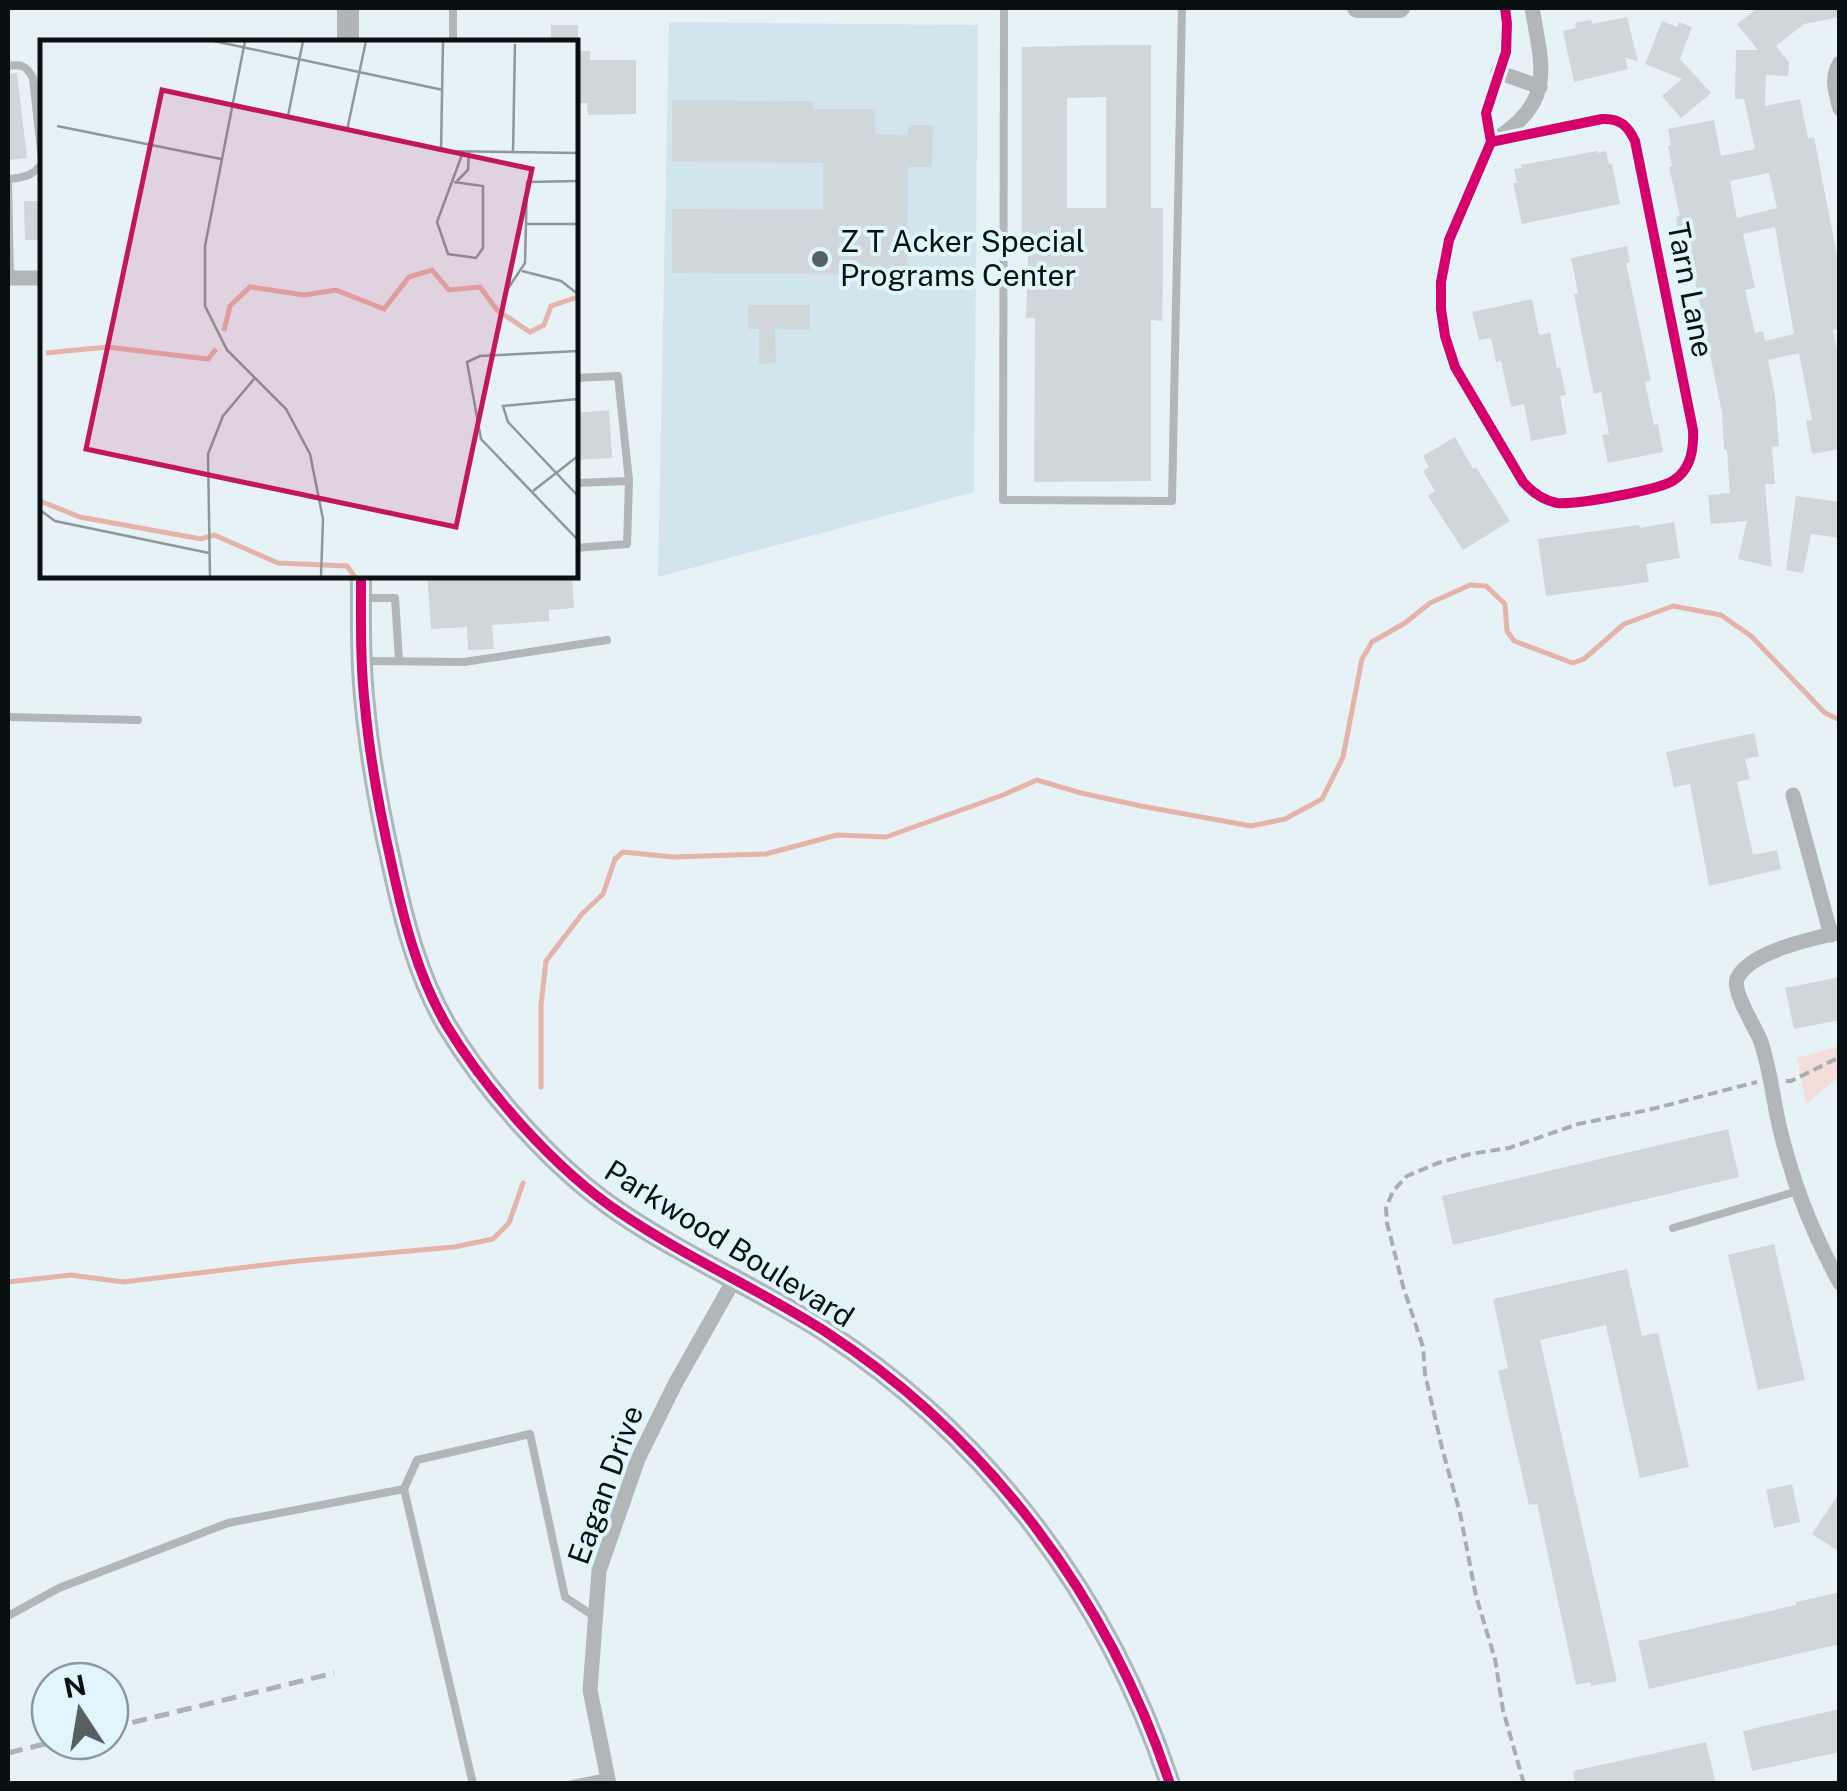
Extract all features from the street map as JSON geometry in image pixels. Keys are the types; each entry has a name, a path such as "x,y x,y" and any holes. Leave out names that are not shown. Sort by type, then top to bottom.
{"main road":[{"path":"348,8 348,40"},
{"name":"Parkwood Boulevard","path":"361,587 364,702 371,762 396,886 417,961 447,1025 507,1108 572,1174 616,1210 824,1331 869,1362 916,1400 1006,1489 1079,1586 1112,1644 1137,1696 1170,1784"}],"street":[{"path":"1357,8 1398,8"},
{"path":"1505,8 1506,52 1486,113 1491,142 1529,113 1540,87 1543,70 1532,8"},
{"path":"1840,64 1834,81 1840,110"},
{"path":"1498,72 1540,87"},
{"name":"Tarn Lane","path":"1602,119 1626,125 1635,141 1692,430 1693,450 1686,467 1670,484 1571,504 1548,501 1524,482 1467,390 1445,336 1441,282 1450,240 1491,142 1602,119"},
{"path":"9,278 40,278"},
{"path":"1794,795 1835,933 1760,958 1738,976 1736,990 1761,1041 1798,1191 1820,1248 1840,1283"},
{"name":"Eagan Drive","path":"608,1780 590,1690 599,1571 638,1460 675,1384 734,1280"}],"lane":[{"path":"453,8 453,40"},
{"path":"1004,8 1002,500 1172,500 1182,8"},
{"path":"8,66 20,64 28,68 33,78 40,143"},
{"path":"9,278 8,179 31,174 40,166"},
{"path":"578,378 618,376 629,481 627,544 578,548"},
{"path":"578,484 629,481"},
{"path":"361,587 395,598 399,662"},
{"path":"362,661 464,662 606,640"},
{"path":"8,718 138,720"},
{"path":"1673,1228 1798,1191"},
{"path":"473,1784 404,1489 417,1460 530,1434 565,1597 597,1618"},
{"path":"8,1616 59,1588 228,1523 404,1489"},
{"path":"572,1784 608,1780"}],"path":[{"path":"1524,1784 1476,1596 1425,1374 1423,1346 1387,1223 1386,1208 1393,1191 1407,1176 1438,1163 1509,1148 1578,1124 1758,1082 1791,1081 1840,1057"}],"shaded area":[{"name":"Z T Acker Special Programs Center","path":"669,22 978,25 974,492 658,577"},
{"path":"1839,1046 1839,1077 1806,1104 1797,1058"}],"building":[{"path":"1758,8 1840,8 1840,17 1804,24 1776,46 1789,62 1788,76 1766,75 1765,106 1800,99 1808,138 1814,137 1840,271 1840,329 1833,330 1840,363 1840,449 1812,454 1806,421 1812,420 1799,353 1768,360 1779,446 1772,447 1775,484 1765,484 1772,567 1738,559 1747,521 1711,524 1708,495 1730,493 1727,450 1692,266 1683,230 1678,230 1676,217 1680,216 1669,167 1672,166 1668,129 1714,120 1721,156 1755,149 1744,99 1735,99 1736,50 1758,50 1737,24","holes":["1769,173 1777,208 1737,218 1730,181","1775,227 1794,334 1765,341 1763,331 1755,333 1745,290 1755,288 1743,234"]},
{"path":"1627,17 1638,62 1625,57 1628,69 1574,82 1563,31 1576,28 1575,23"},
{"path":"1662,21 1692,27 1680,59 1711,93 1681,118 1662,96 1682,79 1645,64"},
{"path":"551,25 578,25 578,40 551,40"},
{"path":"1151,45 1151,208 1163,208 1163,275 1162,321 1151,320 1151,481 1034,482 1035,318 1026,318 1028,252 1022,252 1022,47","holes":["1106,97 1106,208 1067,208 1067,98"]},
{"path":"578,51 590,51 590,60 636,60 636,114 588,115 587,103 578,103"},
{"path":"17,73 27,158 8,160 8,74"},
{"path":"672,100 813,101 813,109 875,109 875,134 908,135 908,125 933,125 932,167 908,167 907,275 672,273 672,209 823,210 823,163 672,162"},
{"path":"1606,151 1612,164 1620,204 1522,224 1513,183 1517,183 1514,169"},
{"path":"24,201 40,201 40,240 25,240"},
{"path":"1627,246 1630,262 1626,263 1651,381 1645,382 1663,452 1608,463 1602,435 1609,434 1601,392 1594,394 1574,294 1578,293 1571,258"},
{"path":"1532,299 1539,335 1550,333 1557,368 1560,367 1566,395 1560,396 1567,434 1531,441 1524,404 1511,407 1501,361 1496,362 1491,338 1479,340 1472,312"},
{"path":"748,305 810,305 810,330 775,329 776,363 759,364 759,329 748,329"},
{"path":"609,410 612,458 578,460 578,413"},
{"path":"1455,437 1510,521 1463,550 1428,496 1435,491 1423,471 1429,467 1423,456"},
{"path":"1796,496 1840,502 1840,538 1811,534 1803,573 1786,570"},
{"path":"1674,522 1680,558 1646,564 1649,582 1546,596 1538,539"},
{"path":"427,578 572,578 574,608 549,610 549,621 492,625 494,649 468,650 467,627 431,629"},
{"path":"1754,733 1759,756 1745,759 1750,779 1737,782 1753,855 1777,850 1781,869 1709,886 1690,784 1674,787 1666,752"},
{"path":"1840,977 1840,1020 1794,1029 1785,988"},
{"path":"1728,1129 1739,1177 1453,1245 1442,1196"},
{"path":"1774,1244 1805,1380 1758,1390 1728,1255"},
{"path":"1627,1269 1642,1336 1658,1333 1689,1467 1640,1478 1606,1325 1540,1340 1617,1681 1576,1685 1537,1504 1529,1505 1498,1371 1508,1368 1493,1299"},
{"path":"1792,1484 1800,1522 1774,1528 1766,1490"},
{"path":"1840,1492 1840,1552 1812,1534"},
{"path":"1840,1592 1840,1644 1649,1689 1638,1641"},
{"path":"1840,1709 1840,1752 1752,1771 1743,1731"},
{"path":"1706,1742 1716,1784 1575,1784 1573,1771"}],"waterway":[{"path":"541,1087 541,1005 546,961 582,914 603,894 615,859 623,852 673,857 766,854 837,835 886,837 1037,780 1141,806 1251,826 1285,819 1322,799 1343,757 1362,659 1372,642 1430,603 1470,585 1486,586 1505,604 1507,631 1514,641 1573,663 1584,659 1624,624 1673,606 1721,615 1751,636 1825,713 1840,720"},
{"path":"8,1282 71,1275 123,1282 454,1247 493,1239 509,1223 523,1183"}],"railway":[{"path":"130,1723 334,1673"},
{"path":"8,1753 30,1748"}],"cycle path":[{"path":"1491,142 1602,119 1619,122 1635,141 1693,430 1690,458 1674,480 1581,502 1557,503 1542,498 1523,482 1455,367 1445,336 1441,282 1449,240 1491,142 1486,113 1506,52 1505,8"},
{"path":"361,578 363,690 388,846 420,968 463,1051 524,1128 595,1194 670,1244 826,1332 885,1374 940,1421 1036,1528 1077,1588 1113,1650 1170,1784"}],"place":[{"name":"Z T Acker Special Programs Center","path":"820,259"}]}
